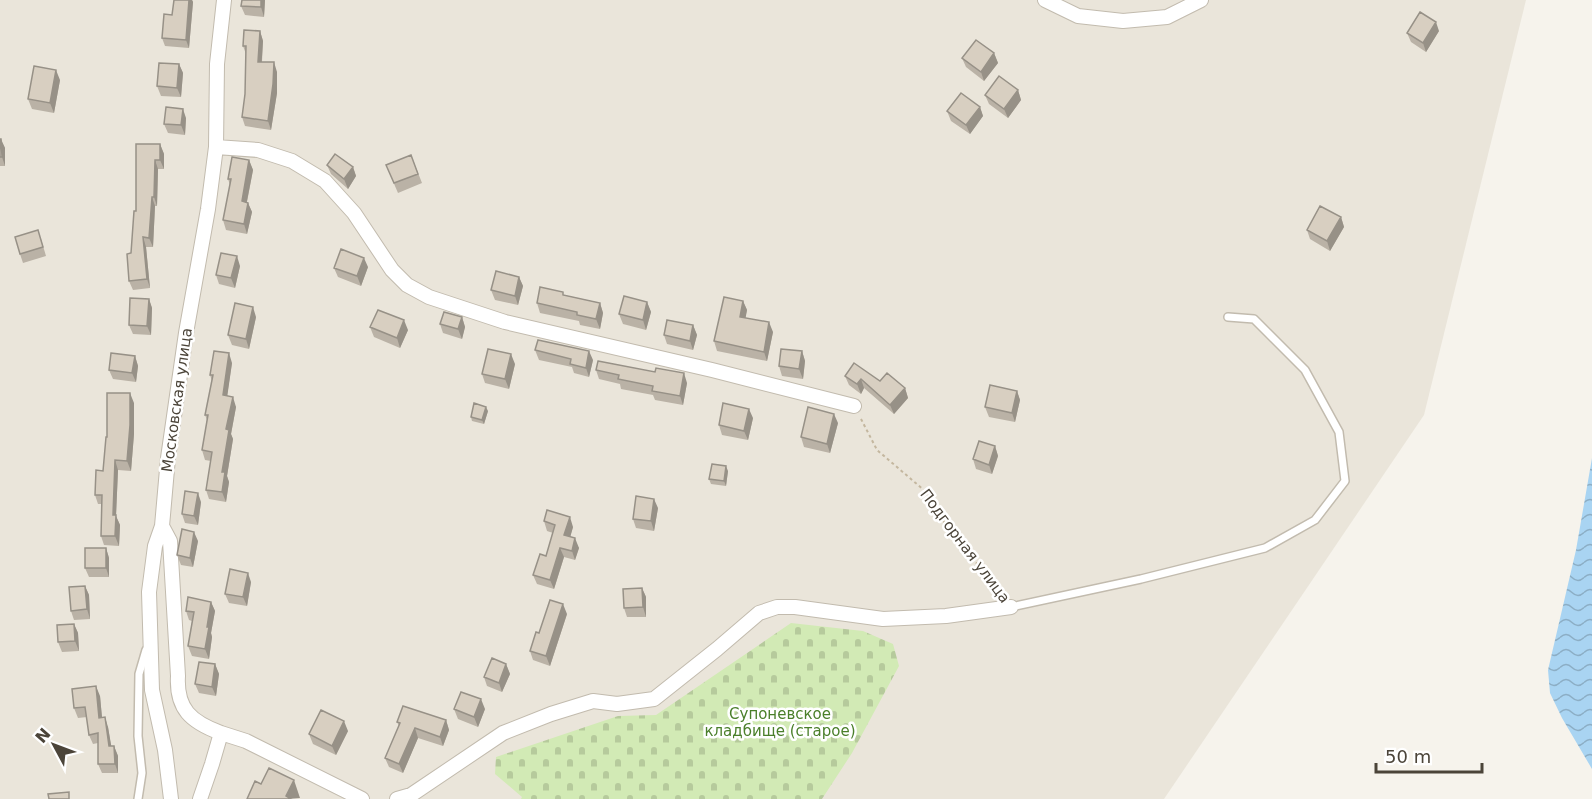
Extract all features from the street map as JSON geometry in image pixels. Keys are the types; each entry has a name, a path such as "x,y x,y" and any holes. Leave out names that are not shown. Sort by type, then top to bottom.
{"street":[{"name":"Московская улица","path":"171,799 165,750 152,690 150,592 155,546 162,526 168,459 186,333 208,208 216,147 216,64 224,0"},
{"path":"1044,0 1078,16 1123,21 1167,17 1201,0"},
{"path":"216,147 258,150 292,161 325,181 354,213 393,270 407,285 429,297 505,322 854,406"},
{"path":"162,526 170,541 177,690 181,704 192,717 203,725 246,741 362,799"},
{"name":"Подгорная улица","path":"397,799 411,795 503,733 551,714 592,701 617,704 654,699 759,613 777,607 795,607 882,619 946,616 1011,607"},
{"path":"200,799 221,733"}],"lane":[{"path":"1011,607 1141,579 1265,548 1315,520 1345,481 1339,432 1305,370 1254,319 1228,317"},
{"path":"138,799 142,773 138,736 139,674 151,635"}],"path":[{"name":"Подгорная улица","path":"854,406 878,450 925,491 941,518 1011,607"}],"shaded area":[{"path":"0,0 1526,0 1424,415 1164,799 0,799"}],"green space":[{"name":"Супоневское кладбище (старое)","path":"791,623 863,631 893,644 899,666 852,753 822,799 521,799 522,797 495,774 496,757 618,716 656,715"}],"water":[{"path":"1592,458 1592,769 1550,693 1548,670 1576,550"}],"building":[{"path":"174,0 189,0 186,40 162,38 164,14 172,15"},
{"path":"242,0 261,0 261,7 241,6"},
{"path":"1420,12 1436,22 1423,43 1407,33"},
{"path":"244,30 260,31 258,62 274,62 268,121 242,117 245,94"},
{"path":"976,40 994,53 981,72 962,58"},
{"path":"159,63 179,64 177,88 157,86"},
{"path":"34,66 56,70 50,103 28,99"},
{"path":"999,76 1018,90 1004,109 985,95"},
{"path":"961,93 980,107 966,125 947,111"},
{"path":"166,107 183,109 181,125 164,124"},
{"path":"1,139 2,157 0,157"},
{"path":"136,144 160,144 160,160 155,160 154,197 152,197 149,238 143,237 147,279 129,281 127,254 131,253 134,211 136,211"},
{"path":"335,154 353,167 344,179 327,165"},
{"path":"411,155 418,174 394,183 386,165"},
{"path":"232,157 249,160 242,201 248,203 244,224 223,220 231,179 228,179"},
{"path":"1320,206 1341,217 1327,241 1307,230"},
{"path":"38,230 43,247 20,254 15,237"},
{"path":"341,249 364,258 357,276 334,268"},
{"path":"221,253 237,256 231,278 216,275"},
{"path":"496,271 519,277 515,296 491,290"},
{"path":"540,287 563,292 563,295 600,303 596,319 537,303"},
{"path":"624,296 647,302 643,320 619,314"},
{"path":"724,297 743,301 740,317 769,322 764,352 714,341"},
{"path":"130,298 149,299 147,326 129,325"},
{"path":"235,303 253,307 246,339 228,335"},
{"path":"378,310 404,320 397,338 370,327"},
{"path":"444,312 462,317 458,329 440,324"},
{"path":"667,320 693,325 690,341 664,335"},
{"path":"538,340 589,351 586,368 570,364 571,359 535,350"},
{"path":"488,349 511,354 505,379 482,374"},
{"path":"781,349 802,351 799,369 779,366"},
{"path":"214,351 229,353 223,395 233,397 226,429 229,430 222,472 225,472 222,492 206,490 212,452 202,450 208,415 205,415 213,375 210,375"},
{"path":"111,353 135,356 132,373 109,370"},
{"path":"598,361 655,372 656,368 684,373 680,396 652,391 653,386 618,379 619,375 596,370"},
{"path":"854,363 880,381 887,373 905,388 890,405 861,379 857,384 845,376"},
{"path":"990,385 1017,391 1012,413 985,407"},
{"path":"107,393 130,393 127,461 115,460 113,515 116,515 115,536 101,536 102,495 95,495 96,470 103,471 107,437"},
{"path":"474,403 486,407 482,420 471,417"},
{"path":"723,403 749,409 744,431 719,425"},
{"path":"808,407 834,414 827,444 801,437"},
{"path":"979,441 995,446 989,465 973,459"},
{"path":"712,464 726,466 724,481 709,479"},
{"path":"185,491 198,493 194,516 182,514"},
{"path":"636,496 654,499 651,521 633,519"},
{"path":"547,510 570,517 564,535 575,538 572,551 560,548 550,580 533,575 540,554 546,556 555,525 544,521"},
{"path":"182,529 194,532 190,558 177,555"},
{"path":"85,548 106,548 106,568 85,568"},
{"path":"230,569 248,573 243,597 225,594"},
{"path":"85,586 87,609 71,611 69,587"},
{"path":"642,588 643,607 624,608 623,589"},
{"path":"188,597 211,602 205,649 188,646 194,612 186,611"},
{"path":"550,600 563,604 546,656 530,651 536,632 539,633"},
{"path":"74,624 75,641 58,642 57,625"},
{"path":"492,658 506,664 499,683 484,677"},
{"path":"199,662 215,664 212,687 195,684"},
{"path":"96,686 99,718 105,717 109,746 114,746 115,764 98,764 98,733 89,735 85,707 74,708 72,689"},
{"path":"461,692 481,699 474,717 454,709"},
{"path":"403,706 446,720 440,737 415,728 399,764 385,758 400,723 397,722"},
{"path":"321,710 344,721 332,746 309,734"},
{"path":"269,768 294,780 286,796 291,799 247,799 255,781 261,784"},
{"path":"69,792 69,799 49,799 48,794"}]}
